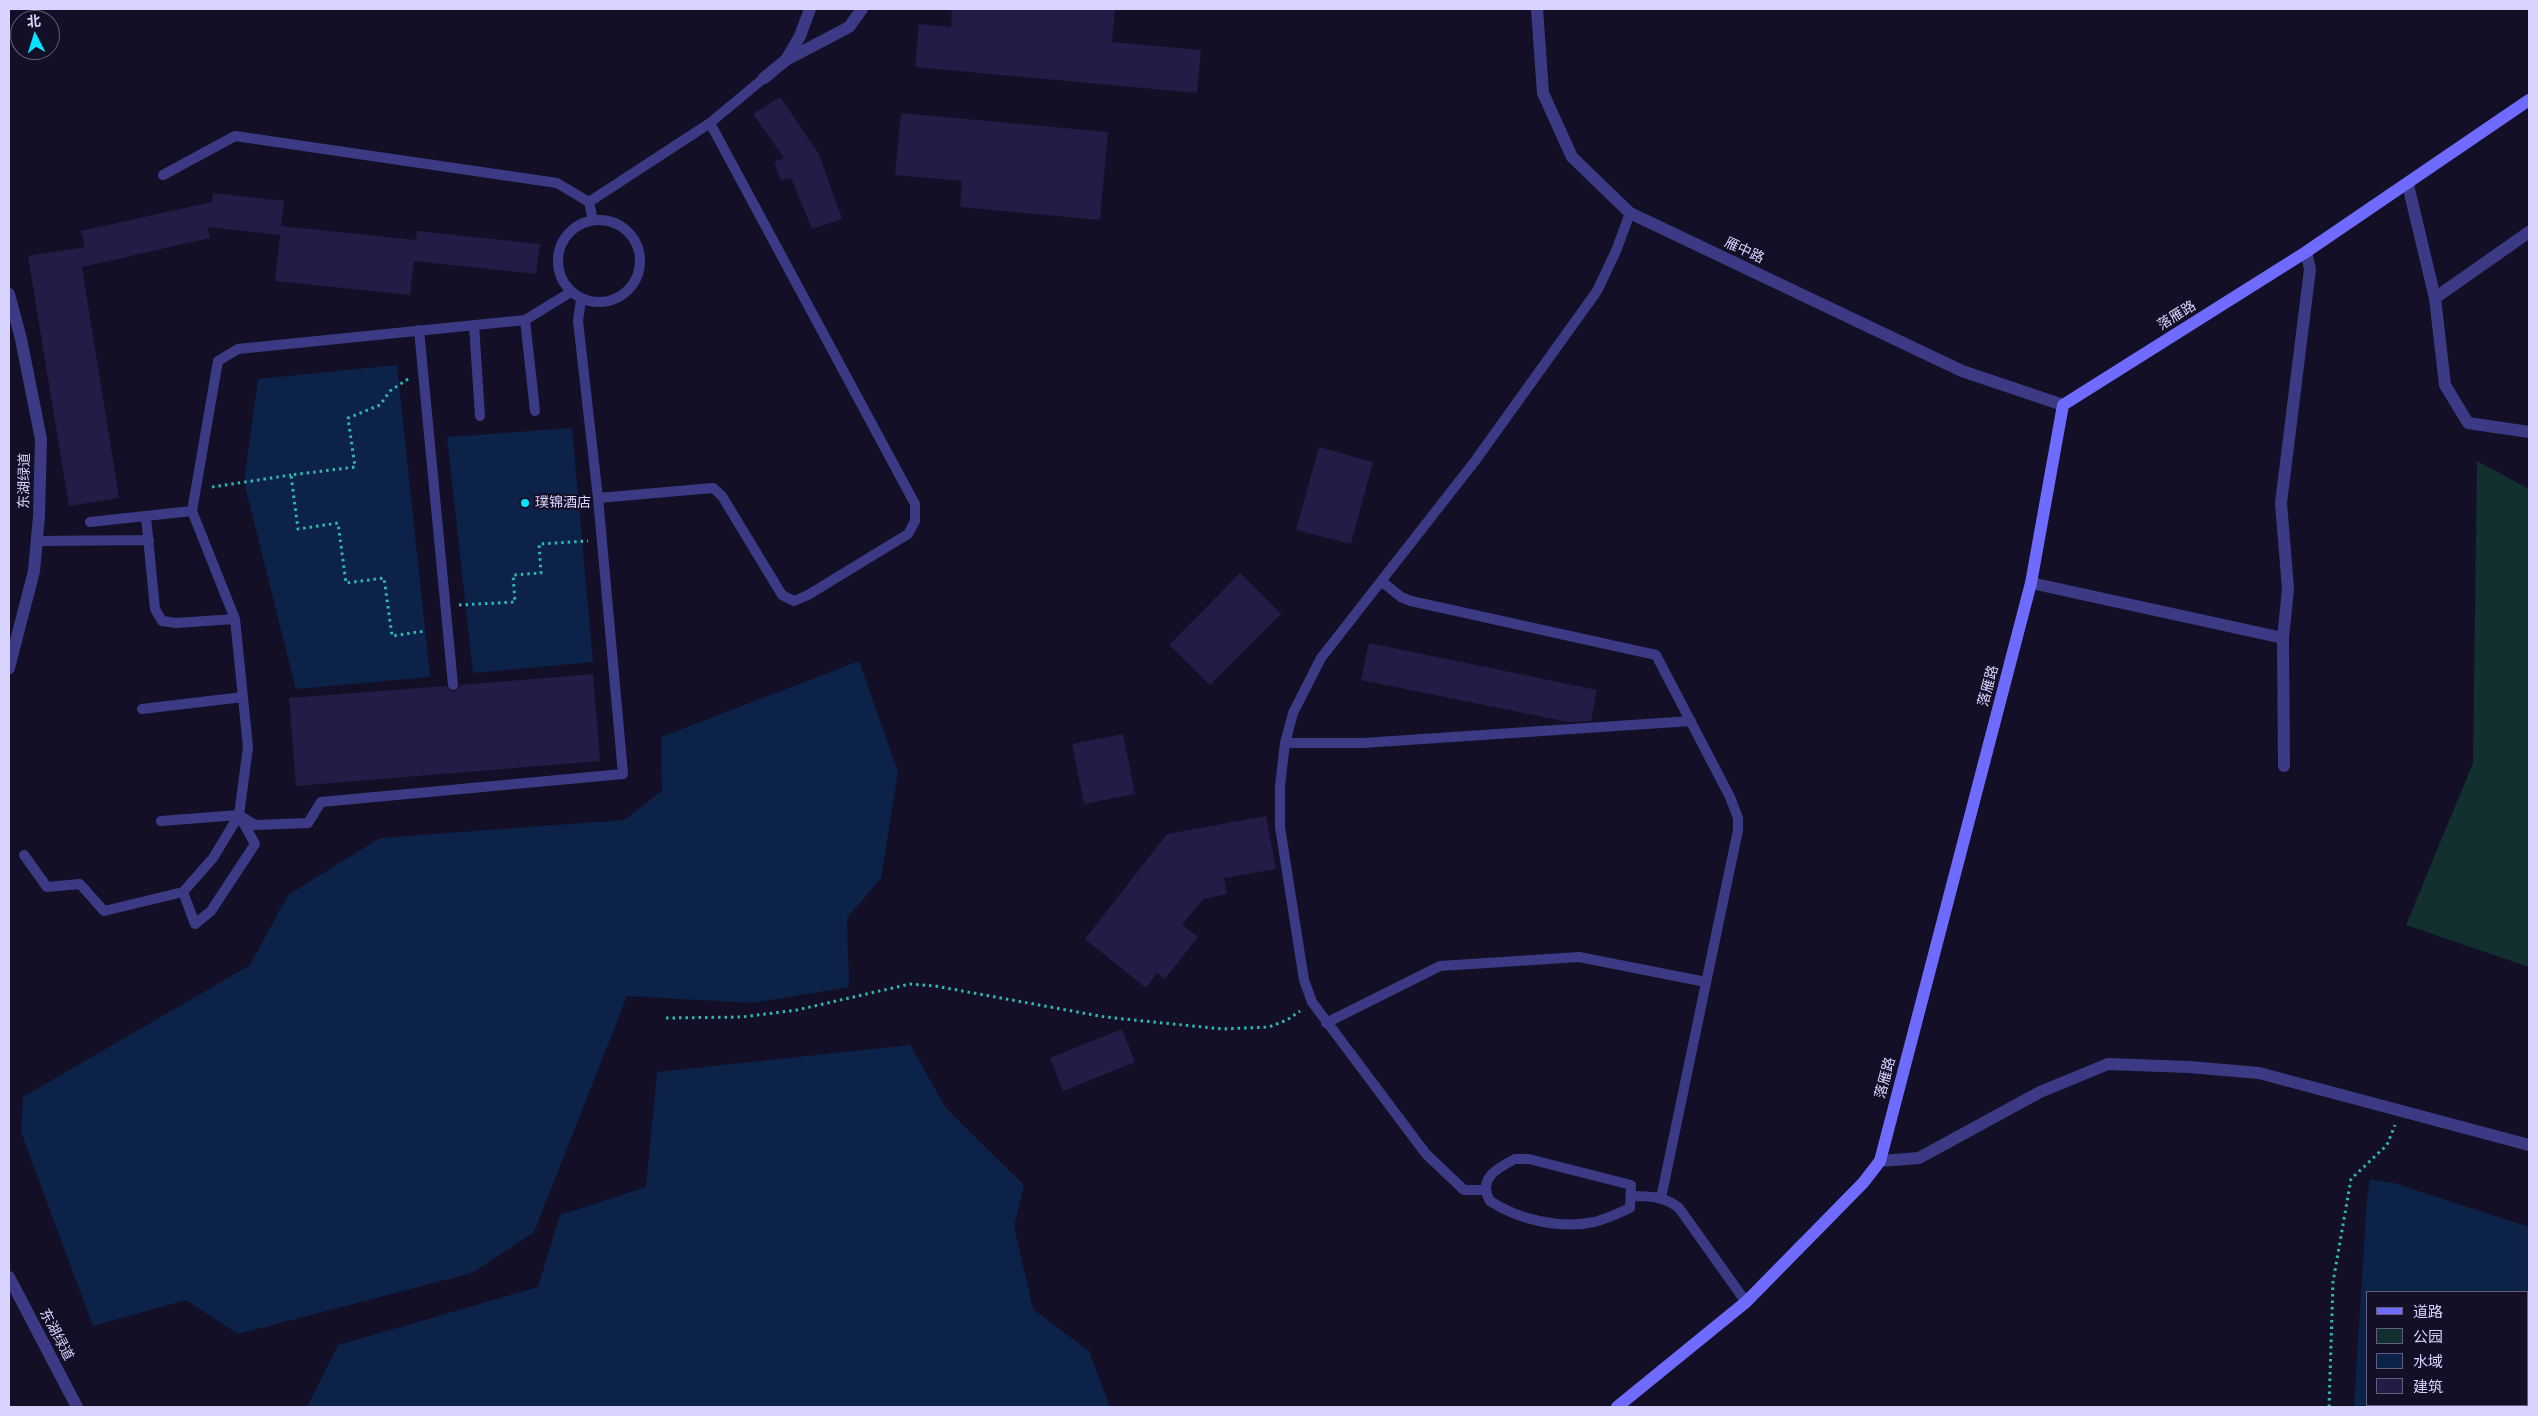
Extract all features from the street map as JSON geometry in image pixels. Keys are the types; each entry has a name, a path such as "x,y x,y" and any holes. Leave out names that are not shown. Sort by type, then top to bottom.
{"street":[{"path":"786,60 800,36 810,9"},
{"path":"764,78 786,60 849,27 862,9"},
{"name":"雁中路","path":"1537,9 1544,92 1572,157 1630,213 1962,371 2063,405"},
{"name":"落雁路","path":"1617,1407 1746,1302 1863,1183 1880,1161 2031,583 2063,405 2306,252 2408,185 2529,100"},
{"path":"2408,185 2435,298 2445,385 2468,423 2529,432"},
{"path":"2435,298 2529,232"},
{"path":"2284,766 2283,638 2288,589 2281,503 2310,269 2306,252"},
{"name":"东湖绿道","path":"9,294 21,339 41,439 34,571 9,668"},
{"path":"2031,583 2283,638"},
{"path":"1880,1161 1919,1158 2040,1092 2108,1064 2259,1072 2529,1145"},
{"name":"东湖绿道","path":"9,1277 77,1407"}],"lane":[{"path":"589,202 710,124 764,78"},
{"path":"598,498 713,488 722,496 782,595 794,601 808,596 908,534 915,521 915,504 710,124"},
{"path":"163,175 235,136 557,183 589,202 593,220"},
{"path":"1486,1190 1464,1190 1436,1165 1326,1023 1312,1002 1304,980 1280,827 1280,786 1285,743 1293,713 1321,658 1475,461 1596,291 1616,251 1630,213"},
{"path":"593,220 617,224 626,230 634,239 641,261 634,284 621,296 605,302 581,299 571,292 559,273 559,250 572,230 593,220"},
{"path":"24,855 48,887 80,884 104,910 183,892 213,858 239,815 248,747 235,619 192,511 218,362 238,349 525,320 571,292"},
{"path":"161,821 239,815 255,825 308,823 321,802 623,774 598,498 578,321 581,299"},
{"path":"525,320 535,411"},
{"path":"474,325 480,416"},
{"path":"419,330 453,685"},
{"path":"90,522 192,511"},
{"path":"146,517 155,609 162,621 176,623 235,619"},
{"path":"36,541 149,540"},
{"path":"1381,581 1401,597 1411,600 1656,654 1730,796 1738,818 1738,830 1661,1198"},
{"path":"142,709 242,697"},
{"path":"1285,743 1363,743 1691,721"},
{"path":"183,892 195,924 211,911 255,844 239,815"},
{"path":"1326,1023 1440,966 1579,957 1706,982"},
{"path":"1522,1158 1631,1185 1631,1196 1630,1208 1608,1218 1595,1222 1563,1225 1521,1216 1490,1201 1486,1190 1490,1174 1495,1169 1515,1159 1522,1158"},
{"path":"1631,1196 1661,1198 1670,1201 1679,1208 1746,1302"}],"path":[{"path":"195,490 355,467 348,418 380,405 390,391 423,368"},
{"path":"291,475 298,529 338,523 346,583 384,578 392,636 425,632"},
{"path":"446,605 514,602 513,575 541,573 539,544 602,540"},
{"path":"666,1018 742,1017 797,1010 910,984 935,986 1105,1017 1222,1029 1269,1027 1287,1020 1312,1002"},
{"path":"2329,1407 2333,1282 2351,1179 2387,1145 2402,1110"}],"green space":[{"path":"2477,461 2529,489 2529,967 2406,925 2473,763"}],"water":[{"path":"397,365 430,677 296,689 244,482 258,379"},
{"path":"572,428 593,662 473,673 447,437"},
{"path":"859,661 898,772 881,878 847,918 849,987 752,1003 627,996 534,1232 472,1273 238,1334 186,1300 93,1326 21,1132 23,1097 250,965 288,895 380,838 624,820 662,791 661,737"},
{"path":"910,1045 946,1108 1024,1185 1014,1227 1033,1309 1089,1351 1110,1407 307,1407 338,1345 538,1287 560,1215 646,1187 657,1072"},
{"path":"2370,1179 2394,1183 2529,1227 2529,1407 2354,1407 2367,1198"}],"building":[{"path":"952,9 1115,9 1112,42 1201,50 1197,93 915,67 919,24 951,27"},
{"path":"780,97 819,154 842,219 812,229 791,178 781,181 774,162 784,158 753,114"},
{"path":"901,113 1108,132 1100,220 960,207 962,181 895,175"},
{"path":"213,193 284,201 281,226 416,240 417,231 540,244 536,274 414,261 410,295 275,281 280,235 208,227 210,238 82,267 119,498 69,506 28,256 85,247 81,231 212,202"},
{"path":"1319,447 1373,462 1351,544 1296,530"},
{"path":"1240,573 1281,614 1210,685 1169,645"},
{"path":"1369,643 1597,690 1591,721 1568,722 1361,680"},
{"path":"593,674 600,761 296,786 289,698 446,686 453,692 460,685"},
{"path":"1123,734 1135,794 1084,804 1072,744"},
{"path":"1266,816 1276,869 1224,878 1227,894 1203,899 1182,925 1198,937 1165,979 1157,973 1146,988 1085,939 1167,834"},
{"path":"1122,1029 1135,1062 1063,1091 1050,1058"}],"place":[{"name":"璞锦酒店","path":"525,503"}]}
